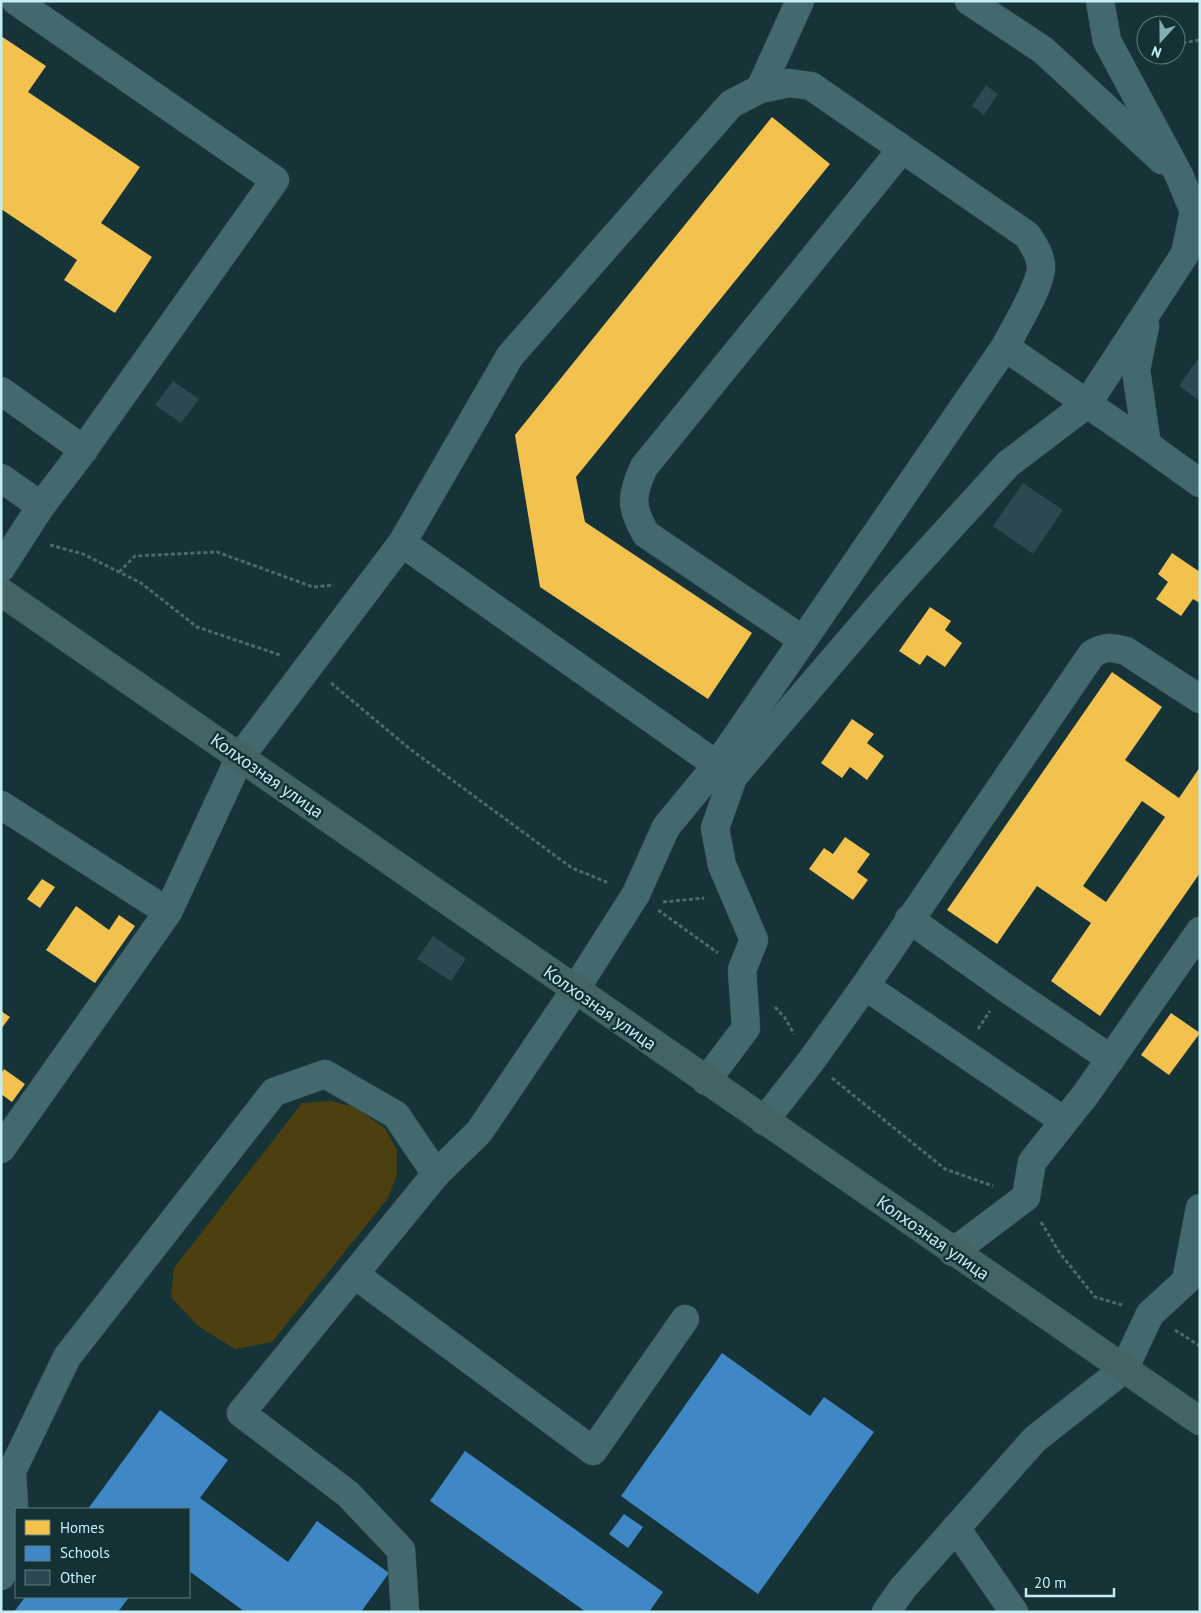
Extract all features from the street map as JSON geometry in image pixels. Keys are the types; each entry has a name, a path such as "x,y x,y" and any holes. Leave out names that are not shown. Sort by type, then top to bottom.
{"main road":[{"name":"Колхозная улица","path":"1,592 1200,1421"}],"street":[{"path":"1,568 41,506 84,450 275,180 16,1"},
{"path":"760,90 800,1"},
{"path":"969,1 1043,50 1179,175"},
{"path":"706,1081 746,1028 742,970 754,940 722,865 715,828 732,777 894,589 1008,464 1087,404 1185,254 1197,214 1179,175 1107,41 1100,1"},
{"path":"1,1149 168,912 240,757 402,543 510,356 731,104 760,90 789,84 811,86 1027,235 1037,250 1041,267 1038,284 1005,346 717,765 666,827 643,899 575,990 479,1132 436,1174 241,1413 348,1494 401,1550 405,1612"},
{"path":"803,640 646,534 638,520 634,502 637,484 644,467 902,149"},
{"path":"1147,445 1136,370 1149,309"},
{"path":"1005,346 1200,483"},
{"path":"1,391 84,450"},
{"path":"1,478 41,506"},
{"path":"402,543 717,765"},
{"path":"764,1121 811,1062 1092,654 1103,648 1126,651 1200,698"},
{"path":"1,805 168,912"},
{"path":"909,920 1111,1059"},
{"path":"954,1252 1026,1197 1032,1162 1111,1059 1200,931"},
{"path":"864,986 1064,1121"},
{"path":"15,1512 12,1471 67,1357 274,1092 325,1074 396,1115 436,1174"},
{"path":"886,1612 903,1588 1035,1439 1124,1369 1150,1314 1186,1281 1200,1208"},
{"path":"354,1274 594,1451 685,1319"},
{"path":"1,1576 15,1528"},
{"path":"956,1528 1014,1612"}],"path":[{"path":"1186,42 1200,40"},
{"path":"22,537 83,554 141,583 197,628 310,665 410,749 572,868 643,899 742,970"},
{"path":"119,572 135,556 217,552 313,587 372,582"},
{"path":"643,899 735,895"},
{"path":"961,1052 1006,988"},
{"path":"772,1004 785,1018 811,1062 868,1106 945,1170 1026,1197 1059,1252 1095,1297 1150,1314 1200,1346"}],"shaded area":[{"path":"331,1101 354,1107 385,1128 397,1150 397,1174 388,1198 272,1342 235,1349 198,1326 171,1297 174,1268 302,1103"}],"building: Homes":[{"path":"1,36 46,66 28,92 140,167 101,223 152,257 115,313 64,280 77,260 1,209"},
{"path":"772,117 830,164 576,477 585,522 752,633 708,699 540,587 515,435"},
{"path":"1172,553 1200,572 1200,603 1193,599 1181,616 1156,599 1168,582 1158,574"},
{"path":"930,607 951,621 945,630 962,643 945,667 927,655 920,665 899,651"},
{"path":"1112,672 1162,707 1125,760 1179,798 1200,767 1200,873 1100,1016 1051,981 1091,923 1037,886 997,944 947,910","holes":["1142,801 1165,817 1106,902 1083,886"]},
{"path":"852,719 874,734 867,743 884,756 867,780 850,767 842,778 821,763"},
{"path":"845,837 870,854 857,872 868,880 853,900 809,869 824,848 833,854"},
{"path":"42,879 55,887 40,908 27,899"},
{"path":"76,906 109,930 119,915 135,926 95,983 46,950"},
{"path":"1,1011 10,1017 1,1029"},
{"path":"1171,1013 1200,1033 1169,1075 1141,1055"},
{"path":"4,1069 25,1084 12,1102 1,1094 1,1074"}],"building: Schools":[{"path":"722,1353 810,1416 824,1397 874,1432 758,1594 621,1496"},
{"path":"160,1410 228,1460 200,1498 288,1562 317,1521 389,1573 361,1612 245,1612 190,1572 190,1508 89,1508"},
{"path":"465,1451 663,1592 649,1612 586,1612 430,1501"},
{"path":"624,1514 643,1527 628,1548 609,1534"},
{"path":"24,1598 128,1598 118,1612 14,1612"}],"building: Other":[{"path":"986,85 998,94 984,115 972,106"},
{"path":"1200,356 1200,401 1179,386"},
{"path":"173,381 199,399 181,423 155,405"},
{"path":"1023,483 1063,510 1033,554 993,526"},
{"path":"433,936 466,959 451,981 417,959"}]}
